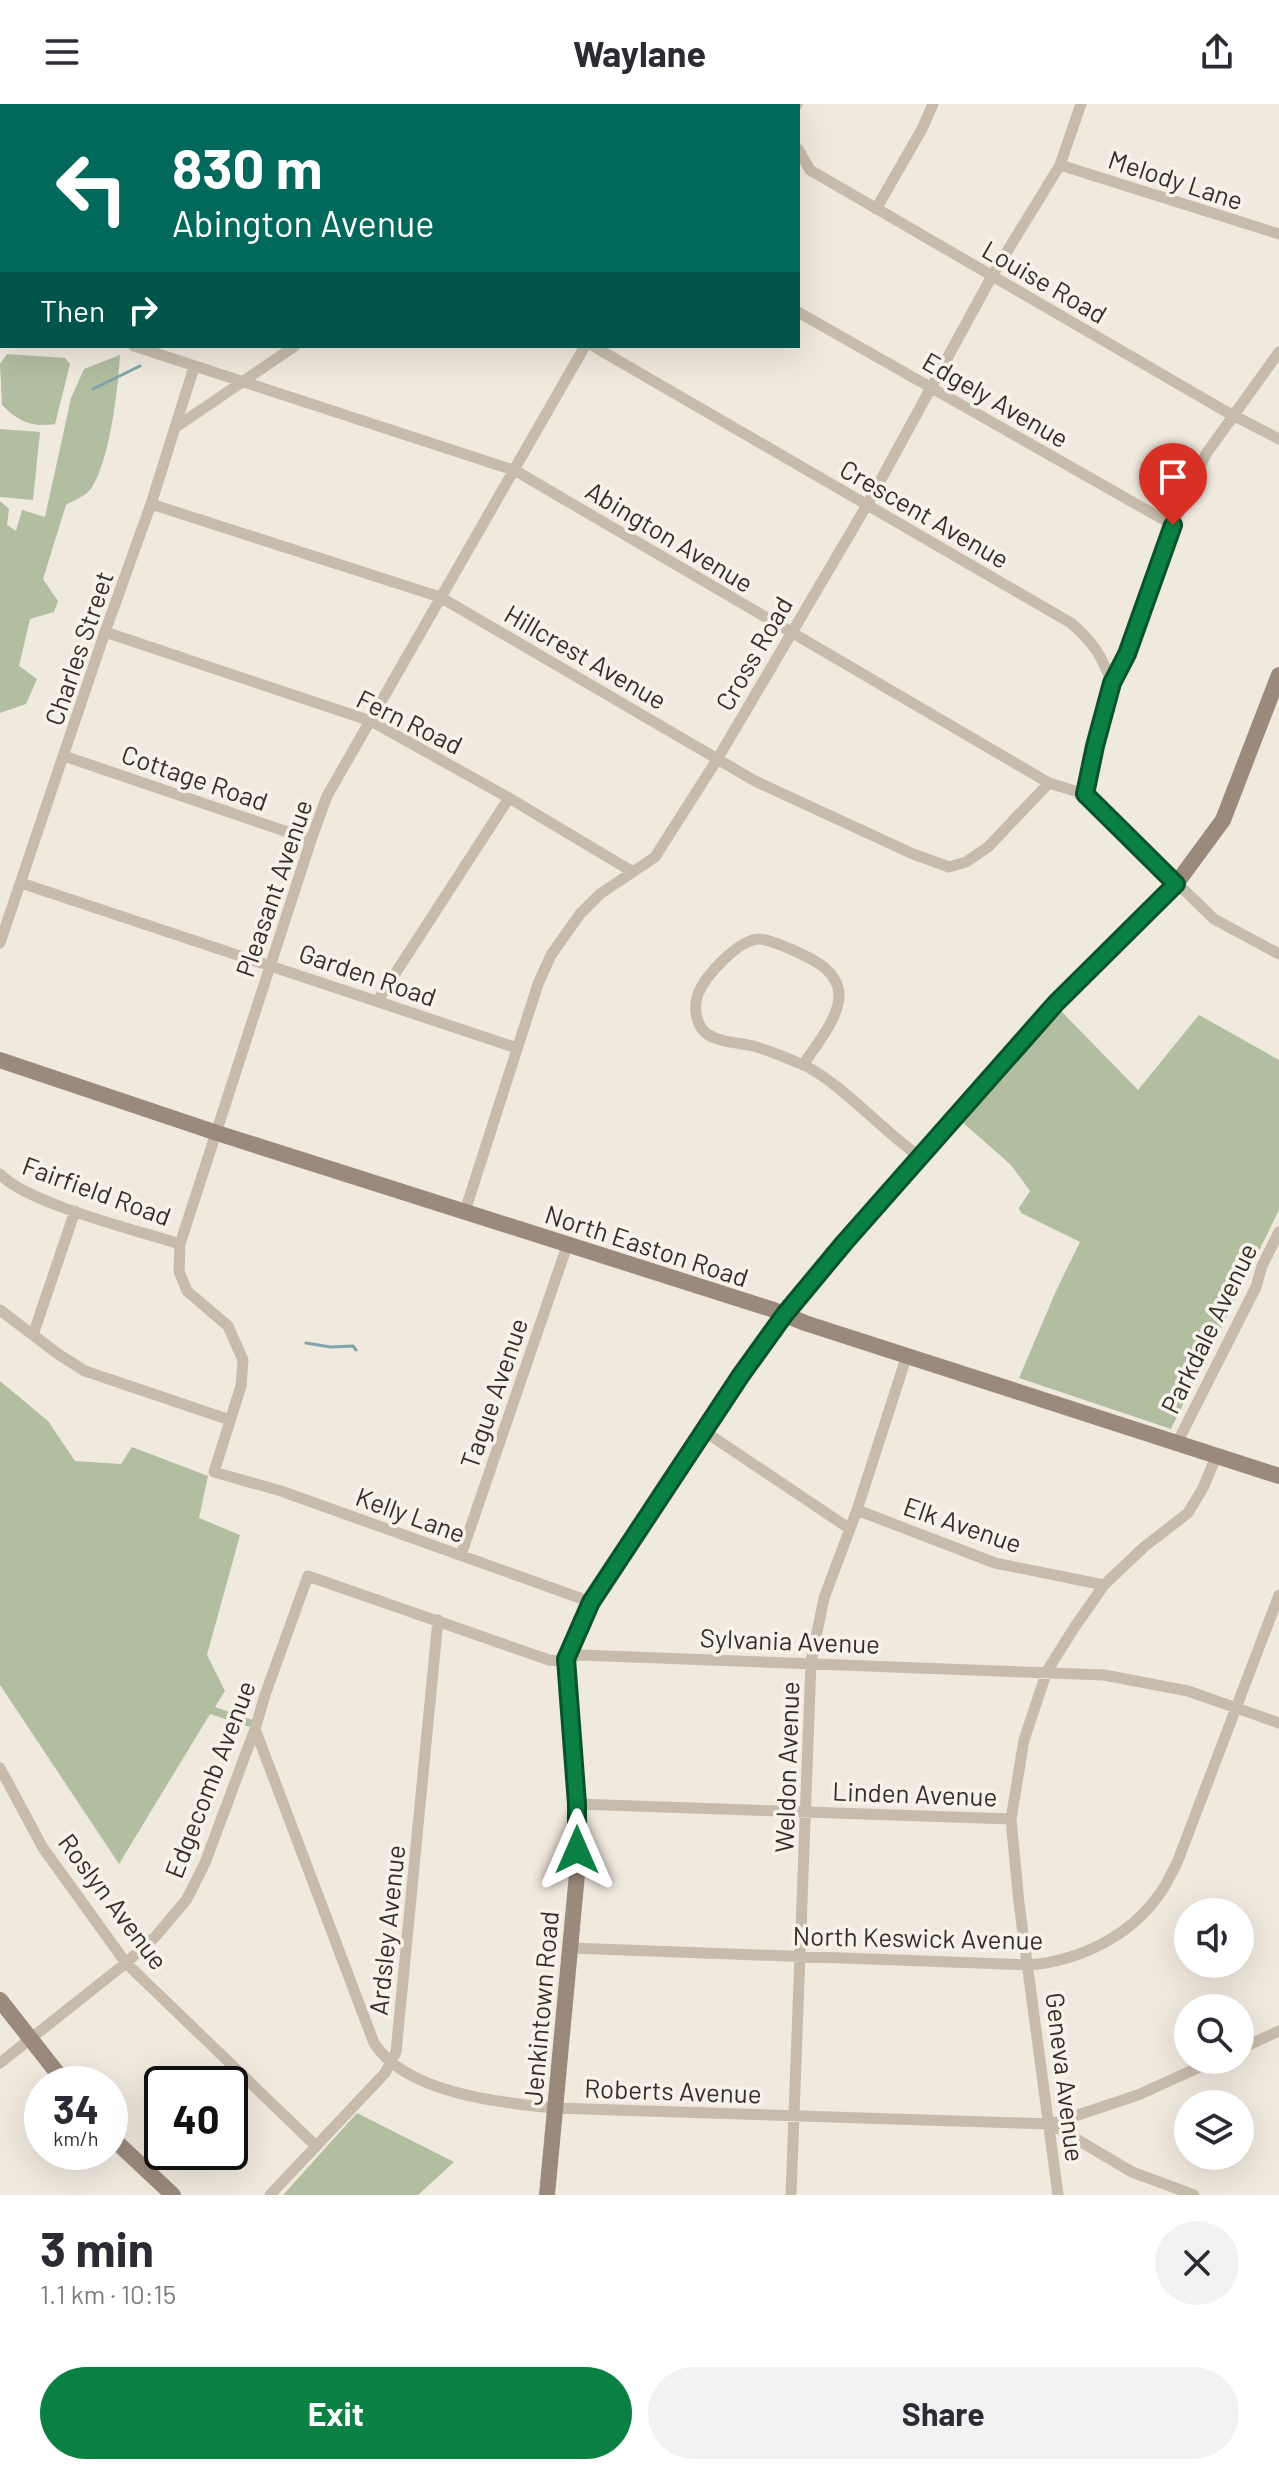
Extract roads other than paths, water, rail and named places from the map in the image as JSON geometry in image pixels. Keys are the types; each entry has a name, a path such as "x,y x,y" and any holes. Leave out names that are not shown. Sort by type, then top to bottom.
{"street":[{"path":"876,209 933,104"},
{"name":"Cross Road","path":"465,1211 517,1048 551,955 580,914 600,894 655,857 718,758 867,505 992,276 1060,165 1081,104"},
{"name":"Louise Road","path":"800,152 810,170 1234,417 1279,439"},
{"name":"Melody Lane","path":"1060,165 1279,234"},
{"name":"Edgely Avenue","path":"800,313 1173,525"},
{"name":"Abington Avenue","path":"140,348 516,471 1049,783 1085,794 1214,919 1279,954"},
{"path":"176,427 292,348"},
{"name":"Pleasant Avenue","path":"214,1472 241,1386 243,1360 228,1326 199,1304 182,1281 179,1271 180,1244 311,840 327,796 584,348"},
{"name":"Crescent Avenue","path":"596,348 1071,623 1096,648 1112,683"},
{"path":"1085,794 1112,683 1127,654 1173,525 1206,454 1279,352"},
{"name":"Charles Street","path":"0,943 151,504 194,367"},
{"name":"Hillcrest Avenue","path":"151,504 440,597 770,788 913,854 949,867 966,862 988,847 1049,783"},
{"name":"Fern Road","path":"105,632 371,721 633,872"},
{"name":"Jenkintown Road","path":"547,2195 577,1874 577,1804 566,1659 591,1602 785,1314 919,1156 1056,1003 1176,884 1223,820 1279,675"},
{"name":"Cottage Road","path":"64,756 311,840"},
{"path":"378,1000 509,798"},
{"name":"Garden Road","path":"21,883 517,1048"},
{"path":"803,1065 838,1005 840,993 837,983 824,966 771,942 759,939 744,943 729,955 696,997 696,1011 703,1030 713,1038 754,1046 803,1065 838,1089 919,1156"},
{"name":"North Easton Road","path":"0,1060 1279,1476"},
{"name":"Fairfield Road","path":"0,1174 17,1188 75,1211 180,1244"},
{"path":"33,1335 75,1211"},
{"name":"Parkdale Avenue","path":"1177,1443 1256,1287 1262,1266 1279,1232"},
{"name":"Tague Avenue","path":"461,1555 567,1246"},
{"path":"0,1310 85,1371 230,1420"},
{"name":"Weldon Avenue","path":"791,2195 811,1662 824,1598 857,1510 907,1355"},
{"path":"704,1431 850,1529"},
{"name":"Geneva Avenue","path":"1058,2195 1051,2124 1019,1903 1011,1819 1024,1740 1047,1671 1104,1585 1144,1547 1188,1513 1216,1457"},
{"name":"Kelly Lane","path":"214,1472 281,1491 591,1602"},
{"name":"Elk Avenue","path":"857,1510 995,1563 1104,1585"},
{"name":"Sylvania Avenue","path":"308,1576 549,1660 580,1655 1104,1675 1188,1691 1279,1723"},
{"name":"Edgecomb Avenue","path":"0,2063 126,1963 156,1936 187,1899 205,1863 308,1576"},
{"name":"North Keswick Avenue","path":"571,1948 1029,1965 1052,1963 1101,1945 1139,1916 1158,1896 1177,1863 1279,1595"},
{"name":"Ardsley Avenue","path":"392,2064 396,2052 438,1620"},
{"path":"255,1729 367,2027 381,2054 392,2064 270,2195"},
{"name":"Roslyn Avenue","path":"0,1768 43,1848 126,1963 316,2146"},
{"name":"Linden Avenue","path":"577,1804 1011,1819"},
{"path":"0,2000 52,2066"},
{"path":"1254,2043 1279,2031"},
{"name":"Roberts Avenue","path":"392,2064 453,2092 512,2105 1051,2124 1138,2095 1184,2074"},
{"path":"1051,2124 1132,2172 1194,2195"},
{"path":"128,2153 173,2195"}],"waterway":[{"path":"93,389 140,366"},
{"path":"306,1343 353,1346 356,1350"}]}
